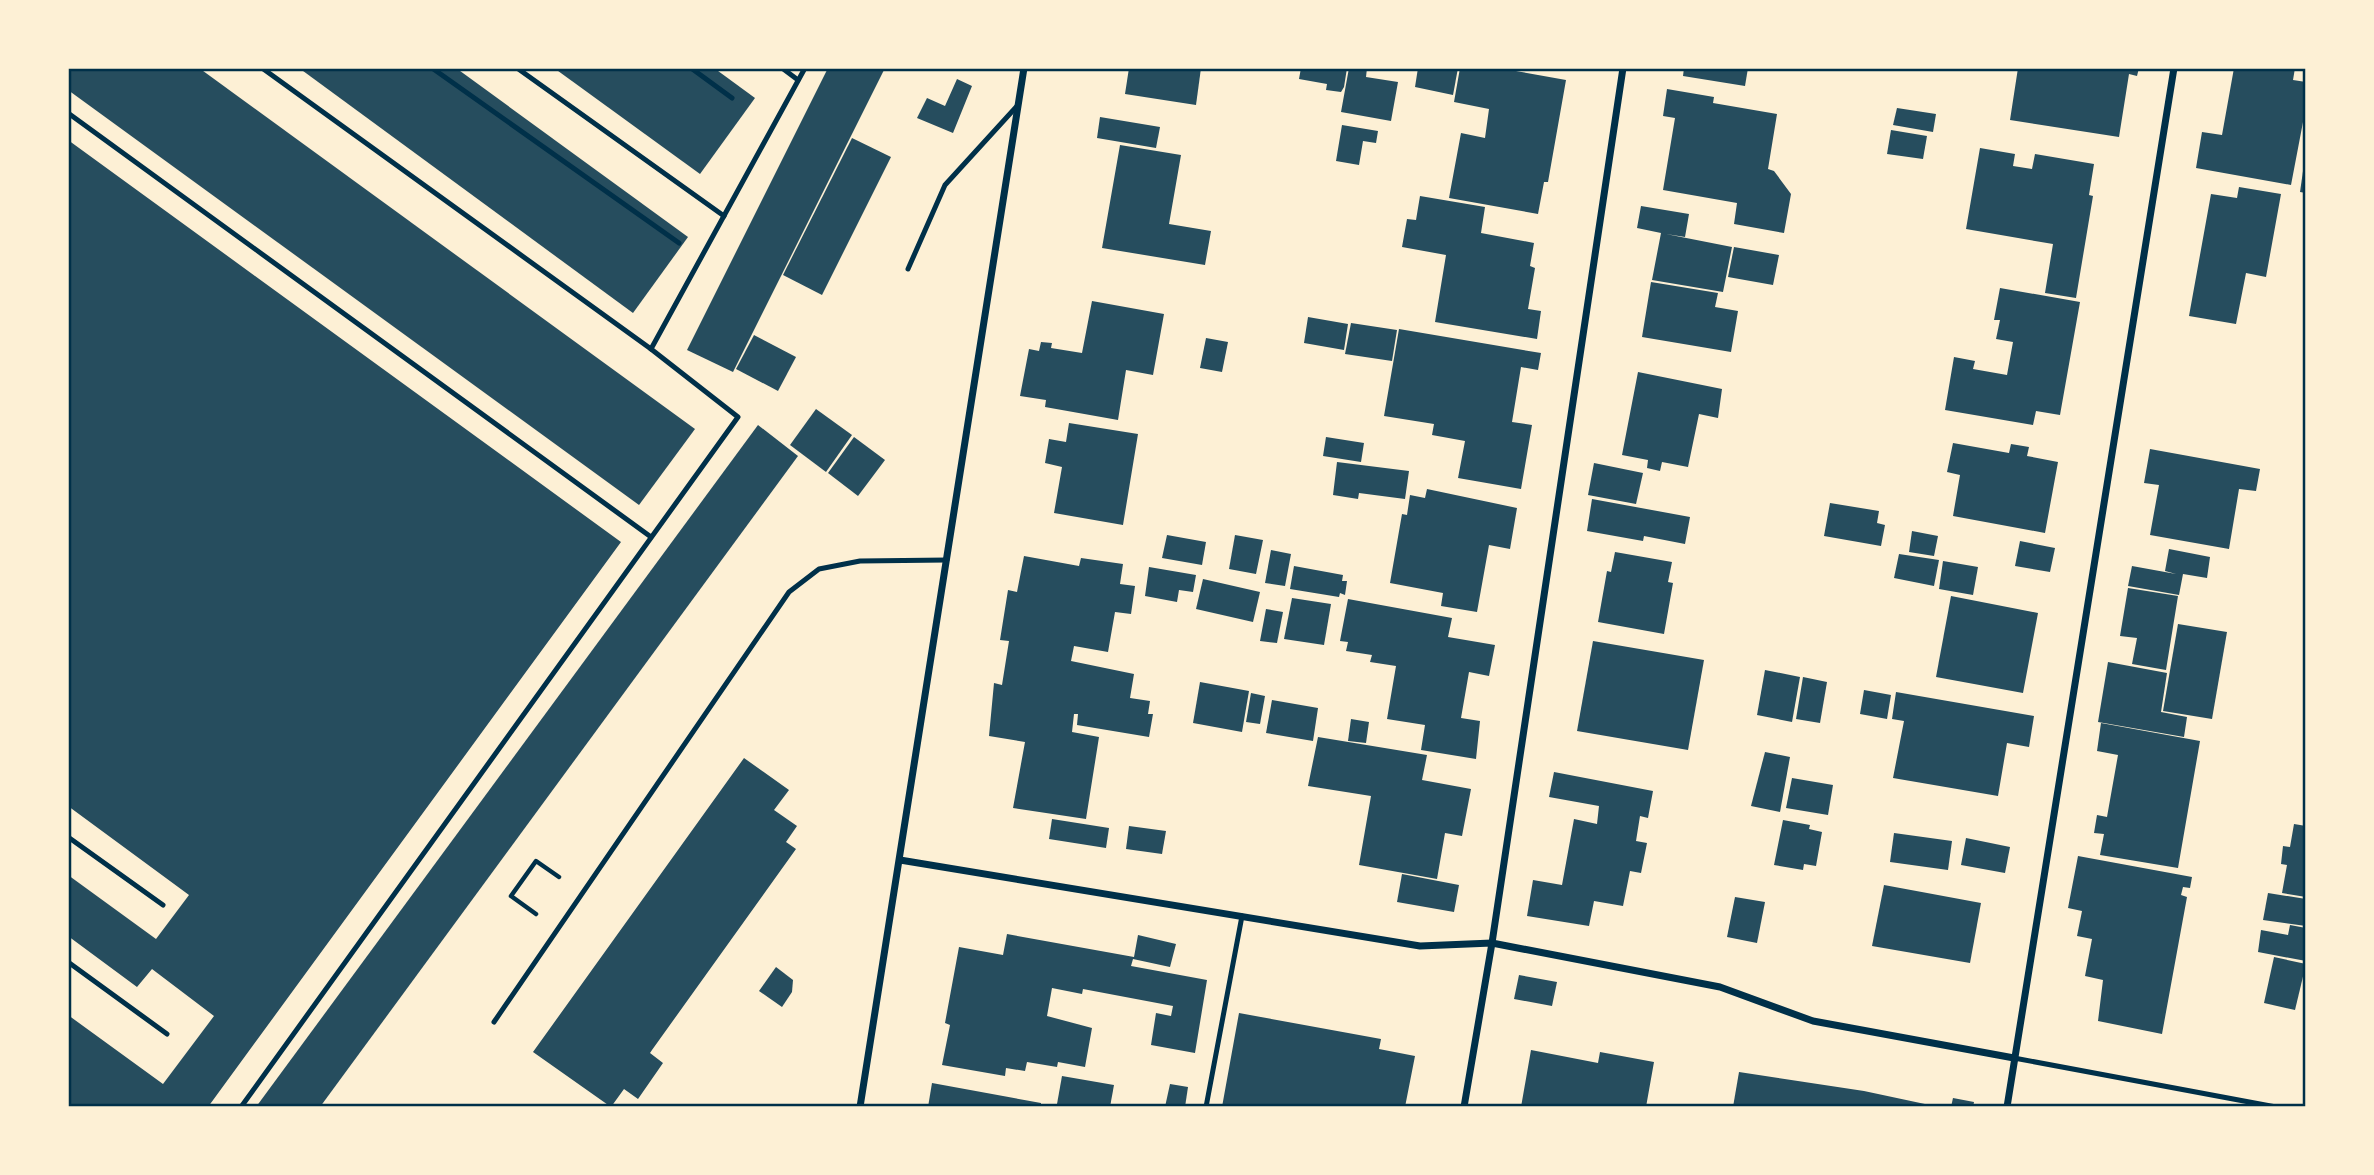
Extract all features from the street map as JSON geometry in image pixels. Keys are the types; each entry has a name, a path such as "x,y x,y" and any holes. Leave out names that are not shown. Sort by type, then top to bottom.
{"street":[{"path":"860,1107 1024,68"},
{"path":"1464,1107 1492,943 1623,68"},
{"path":"2007,1107 2174,68"},
{"path":"900,860 1420,946 1492,943 1720,987 1813,1021 2014,1058"}],"lane":[{"path":"241,1107 738,417 651,349 262,68"},
{"path":"432,68 679,243"},
{"path":"517,68 724,216"},
{"path":"691,68 732,98"},
{"path":"782,68 798,80"},
{"path":"651,349 805,68"},
{"path":"908,269 945,185 1018,105"},
{"path":"68,113 651,537"},
{"path":"494,1022 789,592 819,569 833,566 860,561 947,560"},
{"path":"68,837 163,905"},
{"path":"1206,1107 1242,916"},
{"path":"68,962 167,1034"},
{"path":"2014,1058 2276,1107"}],"path":[{"path":"558,929 511,896 536,860 583,893"}],"building":[{"path":"68,68 199,68 695,429 639,505 68,90"},
{"path":"299,68 456,68 688,237 633,313"},
{"path":"554,68 714,68 755,98 700,174"},
{"path":"828,68 885,68 733,372 687,350"},
{"path":"1129,68 1201,68 1196,105 1125,94"},
{"path":"1301,68 1347,68 1344,87 1341,92 1326,90 1327,84 1299,79"},
{"path":"1349,68 1367,68 1366,77 1398,82 1391,121 1341,112"},
{"path":"1418,68 1458,68 1453,95 1415,87"},
{"path":"1460,68 1499,68 1566,80 1548,182 1544,182 1538,214 1449,198 1461,133 1485,138 1489,109 1454,102"},
{"path":"1684,68 1748,68 1745,86 1683,76"},
{"path":"2018,68 2139,68 2137,76 2129,74 2119,137 2010,120"},
{"path":"2234,68 2295,68 2293,80 2306,82 2306,122 2303,122 2291,185 2196,168 2202,132 2222,135"},
{"path":"957,79 972,86 953,133 917,118 927,98 945,106"},
{"path":"1667,89 1714,97 1713,103 1777,114 1768,169 1774,171 1791,194 1784,233 1734,224 1737,203 1663,190 1675,118 1663,116"},
{"path":"1897,108 1936,114 1933,132 1893,125"},
{"path":"1100,117 1160,127 1156,148 1097,138"},
{"path":"1342,125 1378,131 1376,143 1363,141 1359,165 1336,161"},
{"path":"1891,130 1927,136 1923,159 1887,154"},
{"path":"852,138 891,157 822,295 783,275"},
{"path":"68,140 621,542 208,1107 68,1107 68,1015 163,1084 214,1016 152,969 137,987 68,936 68,875 156,939 189,895 68,806"},
{"path":"1120,145 1181,155 1169,224 1211,231 1205,265 1102,248"},
{"path":"1980,148 2015,154 2013,166 2032,169 2035,154 2094,164 2089,195 2093,196 2076,298 2045,293 2053,244 1966,229"},
{"path":"2303,171 2306,171 2306,193 2300,192"},
{"path":"2239,187 2281,194 2266,277 2246,273 2236,324 2189,316 2211,194 2237,198"},
{"path":"1420,196 1485,207 1481,233 1534,243 1530,266 1535,268 1528,309 1541,311 1537,339 1435,322 1446,255 1402,247 1407,219 1416,220"},
{"path":"1641,206 1689,214 1685,237 1666,234 1732,247 1723,292 1652,280 1661,233 1637,228"},
{"path":"1734,247 1779,255 1773,285 1728,277"},
{"path":"1651,282 1718,293 1715,307 1738,311 1731,352 1642,337"},
{"path":"2000,288 2080,302 2060,415 2036,411 2033,425 1945,410 1954,357 1975,361 1973,369 2007,375 2013,342 1996,339 2000,320 1994,320"},
{"path":"1092,301 1164,314 1153,375 1126,370 1118,420 1045,407 1046,400 1020,396 1029,349 1039,351 1041,342 1052,343 1051,348 1082,353"},
{"path":"1308,317 1348,324 1344,350 1304,343"},
{"path":"1351,323 1397,330 1392,361 1345,354"},
{"path":"1399,329 1541,353 1538,370 1521,367 1512,422 1532,425 1521,489 1458,478 1465,441 1432,435 1434,424 1384,416"},
{"path":"754,335 796,357 778,391 736,369"},
{"path":"1206,338 1228,342 1222,372 1200,368"},
{"path":"1638,372 1722,389 1718,418 1699,414 1688,467 1662,462 1660,471 1647,468 1648,460 1622,455"},
{"path":"816,409 852,435 826,472 790,445"},
{"path":"1069,423 1138,434 1123,525 1054,513 1062,467 1045,463 1049,439 1066,442"},
{"path":"758,425 798,456 320,1107 256,1107"},
{"path":"854,437 885,460 858,496 828,473"},
{"path":"1326,437 1364,443 1361,462 1323,456"},
{"path":"1953,443 2009,453 2011,444 2029,447 2027,456 2058,462 2045,533 1953,516 1960,475 1947,472"},
{"path":"2150,449 2260,469 2256,491 2239,489 2229,549 2150,535 2159,485 2144,483"},
{"path":"1337,462 1409,471 1405,499 1359,493 1358,499 1333,495"},
{"path":"1594,463 1643,473 1636,504 1588,495"},
{"path":"1427,489 1517,508 1510,549 1489,545 1477,612 1441,606 1443,593 1390,583 1402,514 1407,515 1410,495 1425,498"},
{"path":"1592,499 1690,517 1685,544 1644,536 1643,541 1587,531"},
{"path":"1830,503 1879,511 1877,523 1885,525 1881,546 1824,536"},
{"path":"1912,531 1938,536 1934,556 1909,552"},
{"path":"1167,535 1206,542 1202,565 1162,558"},
{"path":"1235,535 1263,540 1256,574 1229,569"},
{"path":"2020,541 2055,548 2050,572 2015,566"},
{"path":"2169,549 2210,557 2207,578 2183,574 2179,595 2128,586 2132,566 2176,574 2165,571"},
{"path":"1271,550 1291,554 1285,586 1265,583"},
{"path":"1615,552 1672,562 1668,582 1673,583 1664,634 1598,622 1607,571 1611,572"},
{"path":"1899,554 1939,560 1934,586 1894,578"},
{"path":"1024,556 1079,566 1081,558 1123,564 1120,584 1135,586 1131,614 1115,612 1108,652 1074,646 1071,661 1134,674 1130,698 1150,701 1148,714 1153,714 1149,737 1077,725 1078,714 1074,714 1072,732 1099,737 1086,819 1013,808 1025,742 989,736 994,683 1002,685 1009,641 1000,640 1008,590 1017,592"},
{"path":"1943,561 1978,567 1973,595 1939,589"},
{"path":"1294,566 1343,575 1342,581 1347,581 1345,595 1340,593 1339,597 1290,589"},
{"path":"1149,567 1196,575 1193,592 1179,590 1177,602 1145,596"},
{"path":"1203,579 1260,592 1253,622 1196,609"},
{"path":"2128,588 2178,596 2166,670 2132,664 2137,638 2120,636"},
{"path":"1951,596 2038,613 2023,693 1936,677"},
{"path":"1292,598 1331,604 1324,645 1284,639"},
{"path":"1348,599 1452,618 1448,637 1495,645 1489,676 1469,672 1461,718 1480,721 1476,759 1421,750 1425,725 1387,719 1396,666 1370,662 1372,655 1346,651 1348,642 1340,641"},
{"path":"1266,609 1283,612 1277,643 1260,641"},
{"path":"2178,624 2227,632 2212,719 2163,711"},
{"path":"1593,641 1704,660 1688,750 1577,731"},
{"path":"2108,662 2167,673 2161,712 2187,717 2184,737 2098,722"},
{"path":"1765,670 1800,677 1792,722 1757,715"},
{"path":"1803,677 1827,682 1820,723 1796,719"},
{"path":"1200,682 1249,691 1242,732 1193,723"},
{"path":"1864,690 1891,695 1887,719 1860,714"},
{"path":"1896,692 2034,716 2029,747 2007,743 1998,796 1893,778 1904,721 1892,719"},
{"path":"1251,693 1265,696 1260,724 1246,722"},
{"path":"1272,700 1318,708 1313,741 1266,733"},
{"path":"1351,719 1369,722 1366,743 1348,741"},
{"path":"2101,723 2200,741 2178,868 2100,855 2104,834 2094,833 2097,815 2107,817 2118,755 2097,751"},
{"path":"1318,737 1427,755 1422,780 1471,789 1462,836 1445,833 1437,879 1359,865 1371,796 1308,786"},
{"path":"1765,752 1790,757 1780,812 1751,806"},
{"path":"744,758 789,790 774,810 797,826 786,842 796,849 650,1053 663,1063 638,1099 624,1089 611,1107 533,1052"},
{"path":"1554,772 1653,791 1648,818 1640,816 1636,841 1647,843 1641,873 1630,871 1623,906 1594,901 1589,926 1527,916 1533,880 1562,885 1574,819 1597,824 1599,806 1549,797"},
{"path":"1792,778 1833,785 1828,815 1786,808"},
{"path":"1052,819 1109,828 1106,848 1049,839"},
{"path":"1783,820 1810,825 1809,829 1822,832 1816,866 1804,864 1803,870 1774,865"},
{"path":"2294,824 2306,826 2306,897 2282,893 2287,865 2281,864 2283,846 2290,847"},
{"path":"1129,826 1166,831 1162,854 1126,849"},
{"path":"1894,833 1952,841 1948,870 1890,862"},
{"path":"1966,838 2010,847 2005,873 1961,865"},
{"path":"2078,856 2192,877 2190,888 2183,887 2181,895 2187,897 2162,1034 2098,1021 2103,980 2085,976 2092,939 2077,936 2082,911 2068,908"},
{"path":"1402,874 1459,885 1454,912 1397,902"},
{"path":"1884,885 1981,903 1970,963 1872,946"},
{"path":"2268,893 2306,899 2306,926 2263,920"},
{"path":"1735,897 1765,902 1757,943 1727,937"},
{"path":"2290,925 2306,928 2306,961 2258,952 2261,930 2288,935"},
{"path":"1007,934 1134,957 1138,935 1176,944 1170,967 1133,959 1131,966 1207,980 1195,1053 1151,1045 1156,1013 1171,1016 1173,1006 1083,989 1082,994 1052,988 1047,1016 1092,1028 1085,1067 1058,1062 1057,1067 1027,1062 1025,1071 1006,1068 1005,1076 942,1065 950,1025 945,1023 959,947 1003,955"},
{"path":"2274,957 2306,964 2295,1010 2264,1003"},
{"path":"776,967 793,980 792,992 782,1007 759,991"},
{"path":"1519,975 1557,982 1552,1006 1514,999"},
{"path":"1239,1013 1381,1039 1379,1049 1415,1056 1405,1107 1222,1107"},
{"path":"1531,1050 1598,1063 1600,1052 1654,1062 1646,1107 1521,1107"},
{"path":"1739,1072 1864,1091 1939,1107 1733,1107"},
{"path":"1062,1076 1114,1085 1110,1107 1057,1104"},
{"path":"932,1083 1041,1103 1041,1107 928,1107"},
{"path":"1170,1084 1188,1087 1185,1107 1165,1107"},
{"path":"1953,1098 1974,1102 1973,1107 1951,1107"}]}
